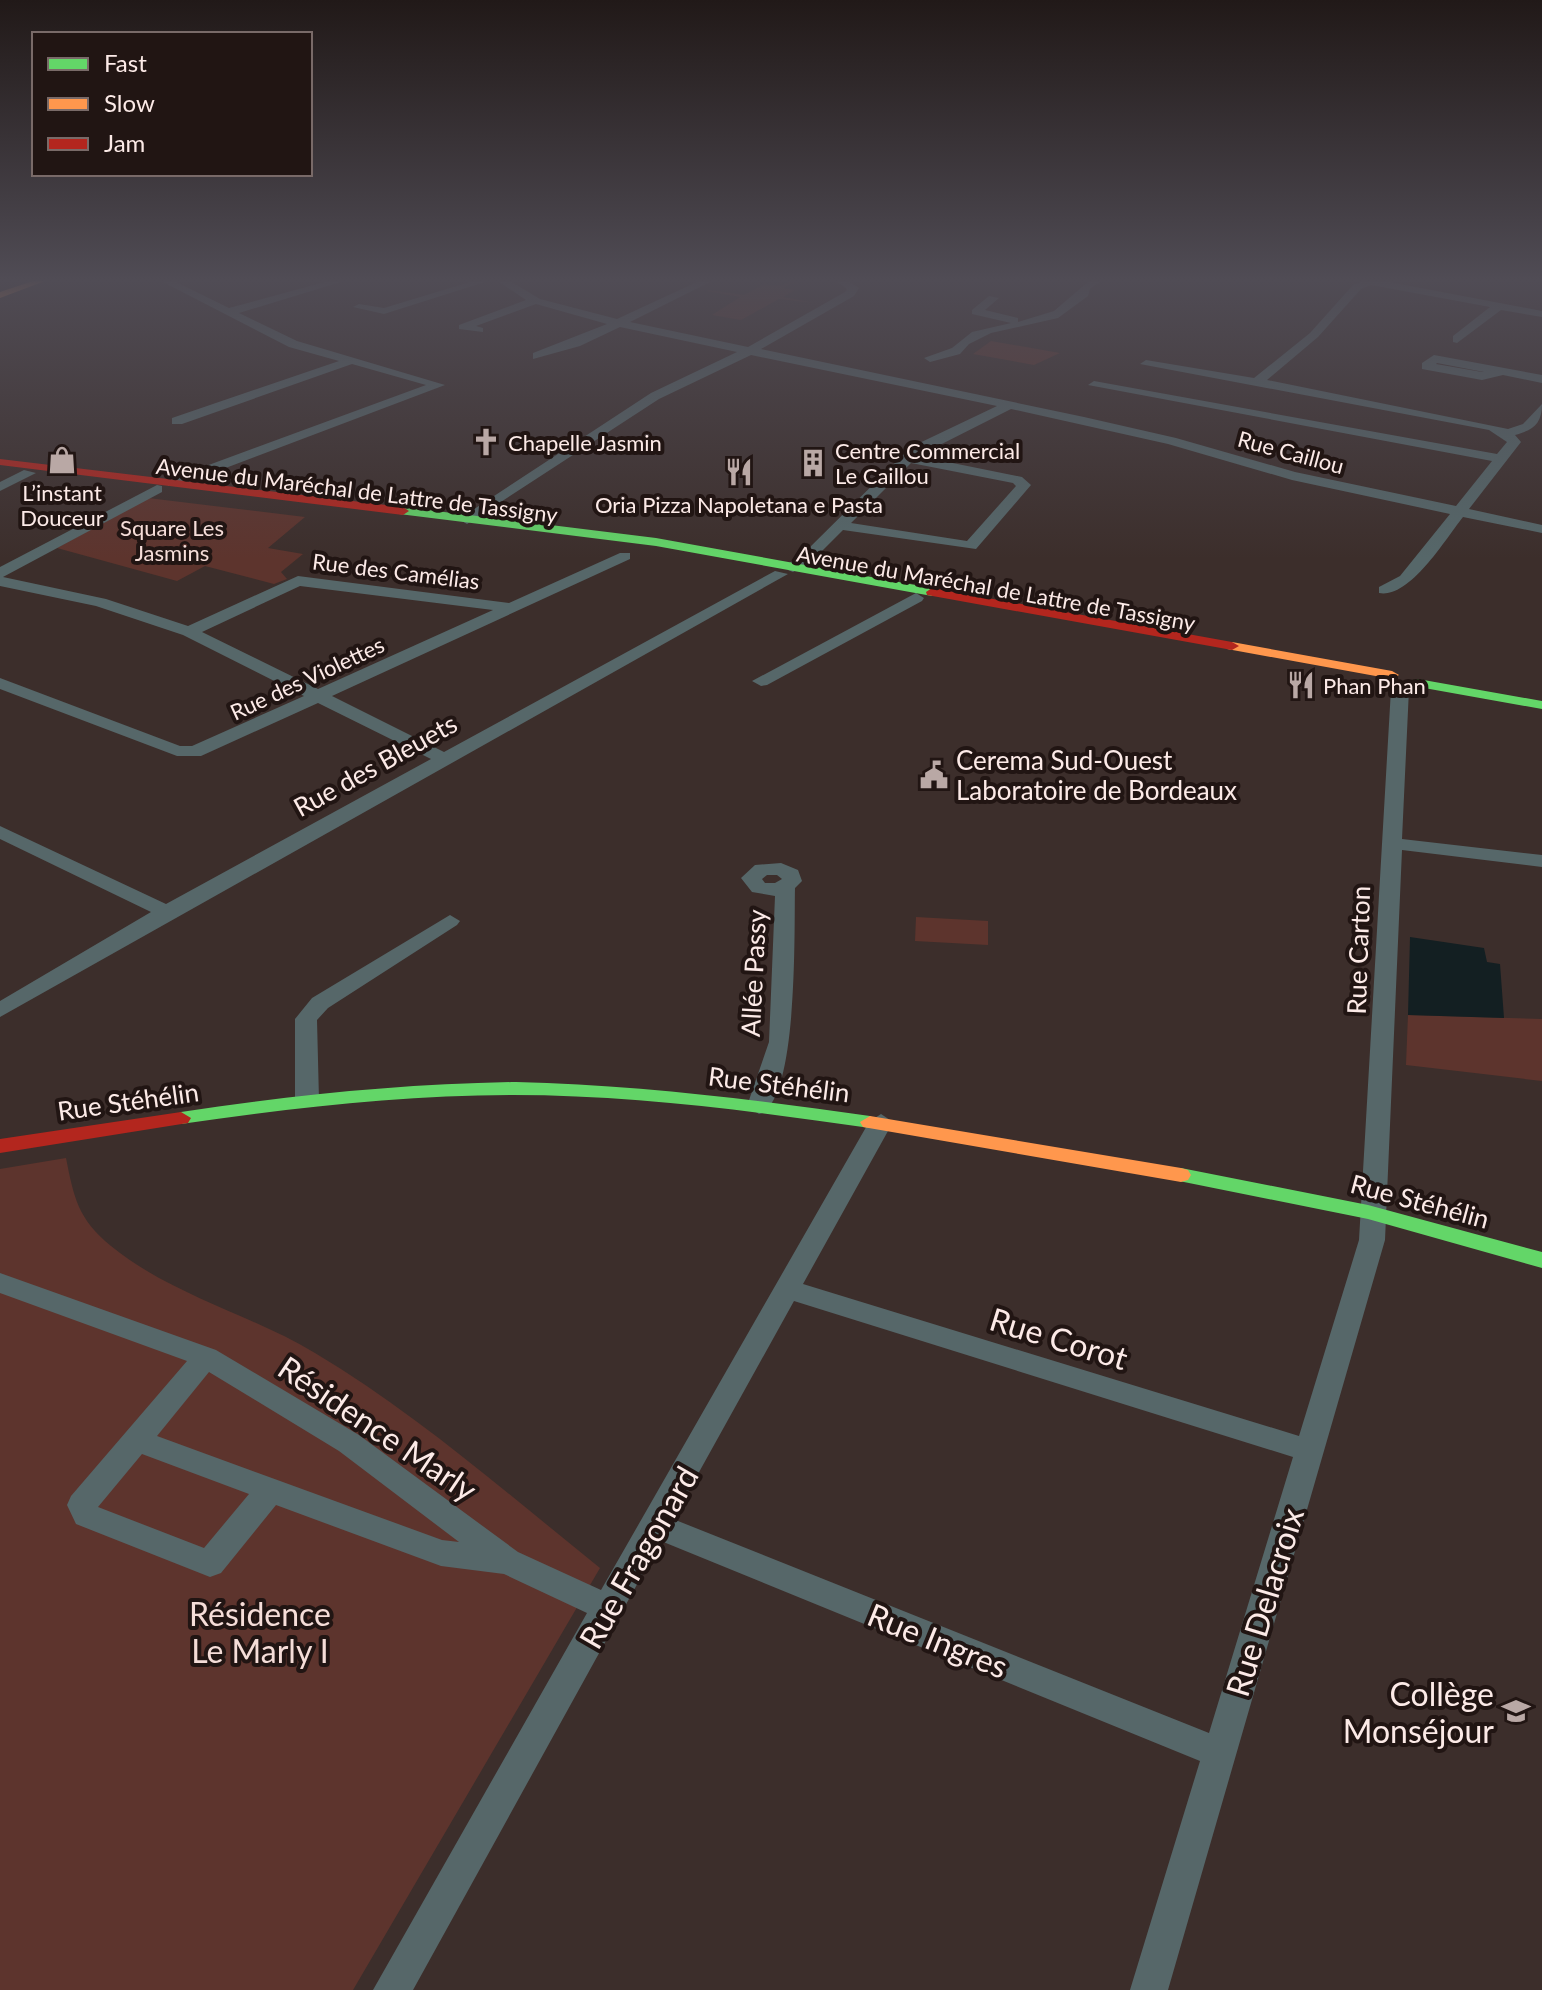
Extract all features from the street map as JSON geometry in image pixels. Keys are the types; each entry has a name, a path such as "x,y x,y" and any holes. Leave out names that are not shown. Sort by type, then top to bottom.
{"main road":[{"path":"0,462 34,470"},
{"path":"0,469 34,470"},
{"name":"Avenue du Maréchal de Lattre de Tassigny","path":"34,470 645,540 916,598 1399,683 1540,701"},
{"name":"Avenue du Maréchal de Lattre de Tassigny","path":"165,486 552,538 646,560"},
{"name":"Avenue du Maréchal de Lattre de Tassigny","path":"704,570 749,578 786,570 1399,683"},
{"name":"Rue Stéhélin","path":"0,1146 307,1100 421,1090 514,1089 759,1106 881,1122 1371,1213 1542,1260"}],"street":[{"path":"177,421 312,374"},
{"path":"0,573 165,486 439,385 400,374"},
{"path":"467,520 655,396 701,374"},
{"name":"Rue Caillou","path":"924,374 1010,405 1171,441 1292,476 1542,529"},
{"path":"1204,374 1492,427 1507,433 1514,442 1501,459 1406,579 1385,590"},
{"path":"1264,374 1259,378 1264,384"},
{"path":"1470,374 1493,374"},
{"path":"1513,374 1542,379"},
{"path":"1094,385 1501,459"},
{"name":"Rue des Bleuets","path":"0,1010 167,912 786,570 810,555 906,458 1010,405"},
{"path":"1507,433 1528,427 1542,408"},
{"path":"839,525 971,546 1024,485 1017,480 906,458"},
{"path":"0,487 34,470"},
{"name":"Rue des Violettes","path":"0,683 177,751 195,752 625,556"},
{"path":"0,581 100,602 189,632 316,698 445,759"},
{"name":"Rue des Camélias","path":"189,632 298,581 513,608"},
{"path":"761,681 916,598"},
{"name":"Rue Carton","path":"1371,1213 1385,1003 1399,683"},
{"path":"3,836 167,912"},
{"path":"1390,843 1542,861"},
{"name":"Allée Passy","path":"759,1106 780,1042 785,888"},
{"path":"307,1100 306,1019 320,1003 450,921"},
{"name":"Rue Fragonard","path":"392,1990 790,1290 881,1122"},
{"name":"Rue Delacroix","path":"1149,1990 1372,1240 1371,1213"},
{"name":"Résidence Marly","path":"0,1283 206,1357 349,1443 507,1561 608,1608"},
{"name":"Rue Corot","path":"790,1290 1309,1451"},
{"path":"206,1357 82,1505 87,1515 210,1564 270,1490"},
{"name":"Résidence Marly","path":"137,1440 441,1553 507,1561"},
{"name":"Rue Ingres","path":"657,1526 1219,1753"}],"green space":[{"name":"Square Les Jasmins","path":"148,498 305,517 268,548 303,554 281,572 287,579 274,584 205,566 177,581 57,548"},
{"path":"916,917 988,921 988,945 915,941"},
{"path":"1408,1015 1542,1019 1542,1081 1406,1065"},
{"name":"Résidence Le Marly I","path":"66,1158 84,1217 111,1246 159,1278 290,1339 353,1377 461,1456 600,1568 353,1990 0,1990 0,1169"}],"shaded area":[{"path":"1410,937 1484,948 1487,962 1500,964 1504,1018 1408,1015"}],"traffic: fast":[{"path":"403,511 656,542 932,592"},
{"path":"1418,683 1542,705"},
{"path":"181,1118 358,1096 516,1088 668,1096 870,1122"},
{"path":"1181,1175 1368,1212 1542,1260"}],"traffic: slow":[{"path":"1232,646 1392,675"},
{"path":"870,1122 1181,1175"}],"traffic: jam":[{"path":"0,462 403,511"},
{"path":"932,592 1232,646"},
{"path":"0,1146 181,1118"}],"place":[{"name":"Chapelle Jasmin","path":"486,442"},
{"name":"L’instant Douceur","path":"62,460"},
{"name":"Centre Commercial Le Caillou","path":"813,463"},
{"name":"Oria Pizza Napoletana e Pasta","path":"739,472"},
{"name":"Phan Phan","path":"1301,685"},
{"name":"Cerema Sud-Ouest Laboratoire de Bordeaux","path":"934,775"},
{"name":"Collège Monséjour","path":"1516,1711"}]}
